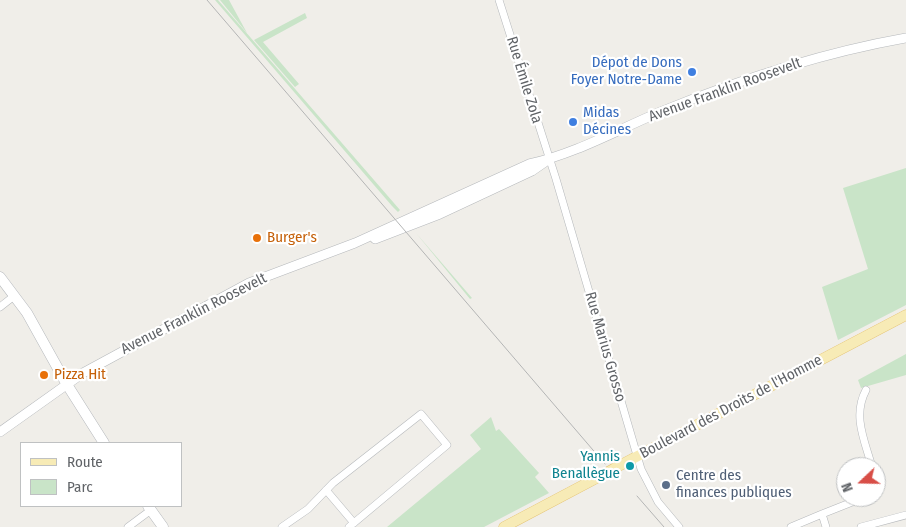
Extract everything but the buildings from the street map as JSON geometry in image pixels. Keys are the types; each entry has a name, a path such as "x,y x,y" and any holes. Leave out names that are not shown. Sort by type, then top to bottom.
{"main road":[{"path":"0,276 27,313 66,383 103,442"},
{"name":"Boulevard des Droits de l'Homme","path":"504,527 906,315"},
{"path":"149,508 163,527"}],"street":[{"name":"Rue Émile Zola","path":"499,0 550,159"},
{"name":"Avenue Franklin Roosevelt","path":"0,432 66,383 111,356 249,284 421,217 529,164 550,159 632,124 779,68 906,38"},
{"name":"Rue Marius Grosso","path":"550,159 637,457 653,495 678,527"},
{"path":"0,307 14,296"},
{"path":"866,390 858,410 869,457"},
{"path":"282,527 308,509 326,490 421,414 447,445 352,525 326,490"},
{"path":"792,527 840,507"},
{"path":"128,527 149,508"},
{"path":"822,514 826,527"},
{"path":"861,527 906,515"}],"green space":[{"path":"215,0 218,0 400,210 398,212 392,206"},
{"path":"220,0 229,0 247,33"},
{"path":"305,13 307,18 263,42 299,84 295,87 254,40"},
{"path":"906,168 906,305 838,340 822,287 868,269 843,188"},
{"path":"416,233 472,298 470,299"},
{"path":"906,354 906,375 861,388 858,380"},
{"path":"491,417 496,431 499,429 539,473 535,477 549,493 484,527 387,527 481,449 470,435"}],"tram line":[{"path":"207,0 605,464"},
{"path":"637,496 664,527"}],"place":[{"name":"Dépot de Dons Foyer Notre-Dame","path":"692,72"},
{"name":"Midas Décines","path":"573,122"},
{"name":"Burger's","path":"257,238"},
{"name":"Pizza Hit","path":"44,375"},
{"name":"Yannis Benallègue","path":"630,466"},
{"name":"Centre des finances publiques","path":"666,485"}]}
